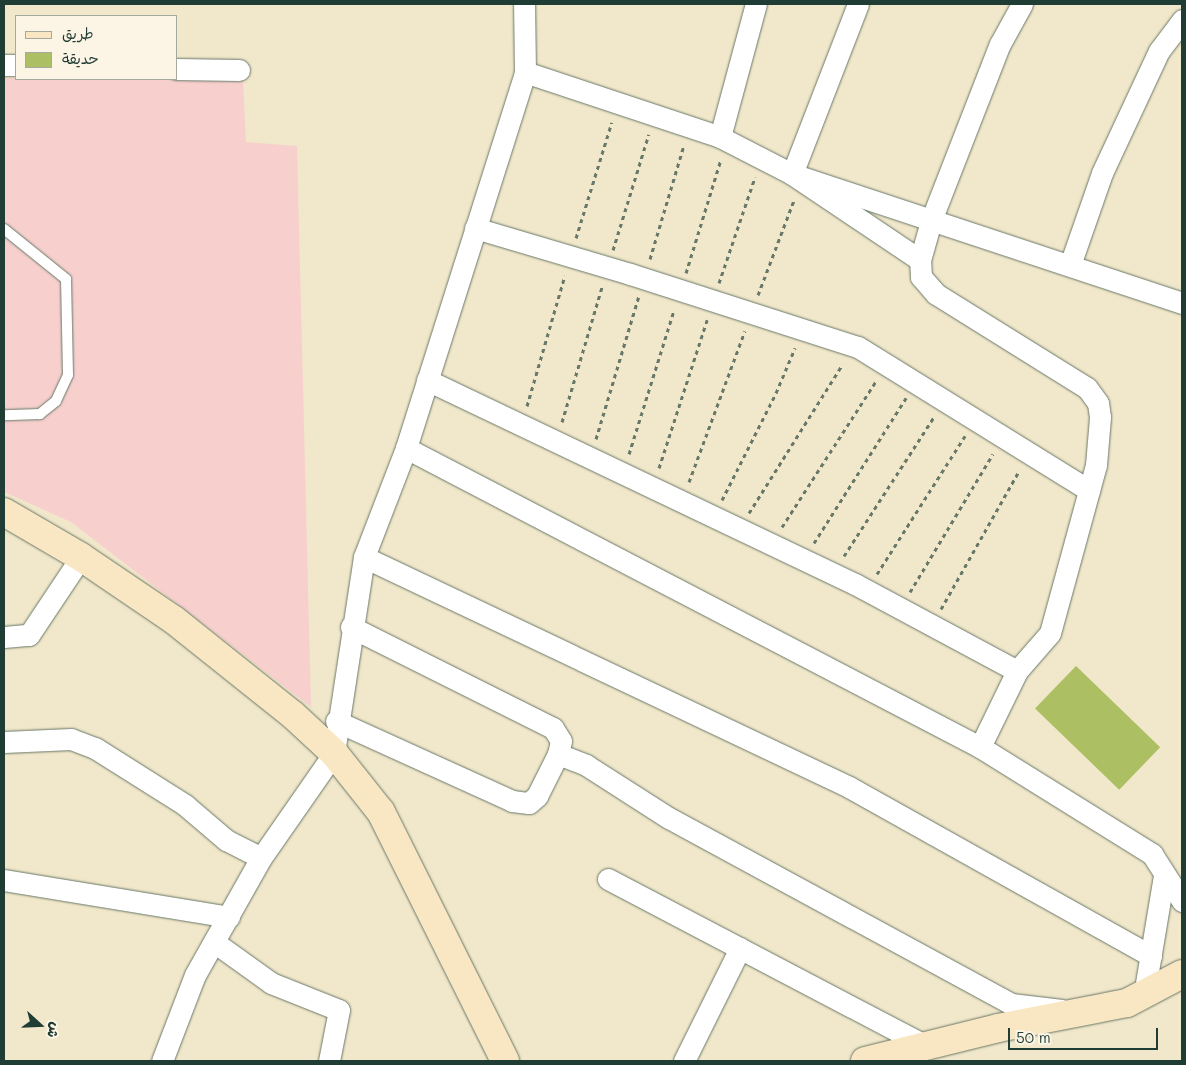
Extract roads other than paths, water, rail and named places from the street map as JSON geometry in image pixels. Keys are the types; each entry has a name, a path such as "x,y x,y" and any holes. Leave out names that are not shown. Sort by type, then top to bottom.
{"main road":[{"path":"4,512 81,557 174,620 293,715 334,753 381,812 505,1061"},
{"path":"865,1061 1079,1012 1127,1003 1182,974"}],"street":[{"path":"162,1061 195,975 261,858 334,753 336,721 364,557 406,448 525,72 524,4"},
{"path":"723,139 756,4"},
{"path":"797,178 858,4"},
{"path":"980,747 1017,671 1050,633 1096,465 1100,417 1098,403 1086,388 936,294 921,277 920,260 932,218 1000,44 1022,4"},
{"path":"1070,265 1102,173 1159,51 1182,20"},
{"path":"178,69 239,70"},
{"path":"525,72 723,139 797,178 920,260"},
{"path":"797,178 932,218 1182,303"},
{"path":"475,228 644,278 854,346 916,381 1089,490"},
{"path":"427,380 866,590 1017,671"},
{"path":"406,448 980,747 1152,854 1182,900"},
{"path":"4,637 29,635 81,557"},
{"path":"364,557 849,787 1151,956"},
{"path":"336,721 512,802 529,803 537,796 558,754 561,742 553,728 351,626"},
{"path":"4,742 71,739 95,748 185,805 226,840 261,858"},
{"path":"558,754 586,765 669,818 1011,1004 1079,1012"},
{"path":"1144,995 1164,875"},
{"path":"608,879 926,1046"},
{"path":"4,880 229,917"},
{"path":"214,942 271,983 339,1010 329,1061"},
{"path":"684,1061 740,948"}],"lane":[{"path":"4,229 66,279 68,375 56,401 40,414 4,414"}]}
